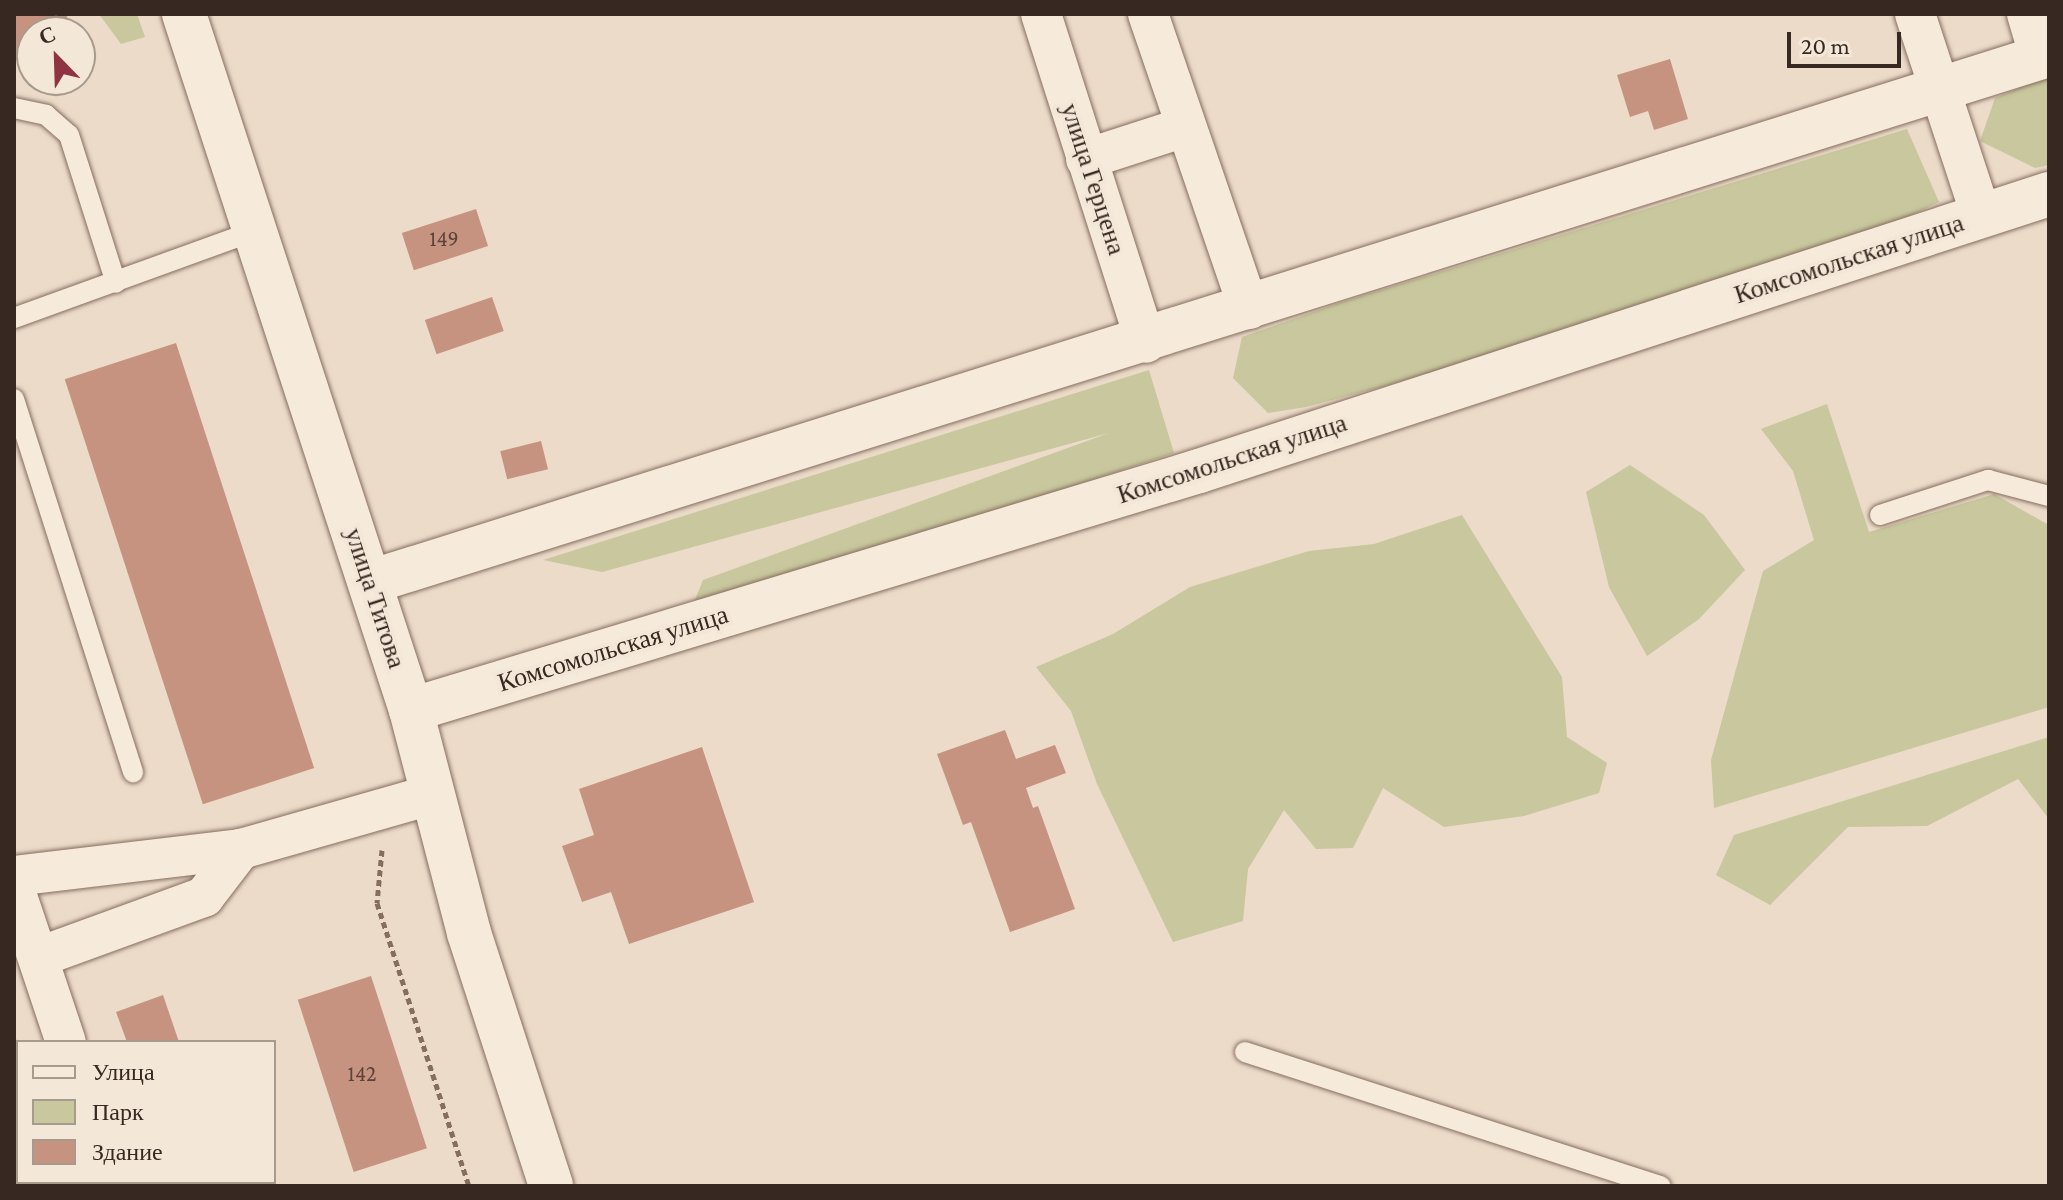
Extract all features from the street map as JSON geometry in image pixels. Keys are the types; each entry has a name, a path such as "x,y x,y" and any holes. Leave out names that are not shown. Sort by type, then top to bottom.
{"street":[{"name":"улица Титова","path":"184,14 252,232 411,710 431,795 551,1186"},
{"name":"улица Герцена","path":"1041,14 1146,343"},
{"path":"1148,14 1249,309"},
{"path":"1915,14 1981,215"},
{"path":"370,582 1146,343 2045,56 2027,14"},
{"path":"1086,159 1185,127"},
{"name":"Комсомольская улица","path":"411,710 1199,471 2049,194"},
{"path":"14,876 241,849 431,795"},
{"path":"39,957 204,897 241,849"},
{"path":"14,887 65,1040"}],"lane":[{"path":"14,108 46,115 69,135 116,283"},
{"path":"14,318 252,232"},
{"path":"14,399 133,773"},
{"path":"1880,515 1988,480 2049,496"},
{"path":"1245,1052 1661,1186"}],"path":[{"path":"386,809 377,903 469,1186"}],"green space":[{"path":"99,14 137,14 145,37 121,44"},
{"path":"2049,75 2049,165 2035,168 1980,141 1995,98"},
{"path":"1907,129 1939,202 1877,232 1517,351 1306,407 1268,413 1233,378 1242,337 1342,302"},
{"path":"1149,370 1174,453 690,612 703,580 1109,433 602,572 543,560"},
{"path":"1827,404 1869,532 1994,494 2047,524 2049,707 1714,808 1711,760 1763,571 1814,540 1793,471 1761,429"},
{"path":"1630,465 1704,515 1745,570 1699,619 1647,656 1609,587 1586,492"},
{"path":"1462,515 1562,677 1567,737 1607,763 1599,793 1524,816 1444,827 1383,788 1353,848 1316,849 1284,810 1248,869 1243,921 1173,942 1097,784 1071,711 1036,667 1113,634 1190,587 1309,551 1374,544"},
{"path":"2049,737 2049,819 2018,779 1927,826 1848,827 1770,905 1716,875 1734,835"}],"building":[{"path":"14,14 66,14 16,16 14,61"},
{"path":"1670,59 1688,119 1654,130 1648,111 1630,117 1617,75"},
{"path":"476,209 488,246 414,270 402,233"},
{"path":"492,297 504,331 437,354 425,320"},
{"path":"176,343 314,768 203,804 65,379"},
{"path":"541,441 548,469 507,479 500,451"},
{"path":"1005,730 1016,759 1055,745 1066,773 1026,788 1033,808 1038,806 1075,909 1010,932 971,822 963,825 937,754"},
{"path":"702,747 754,902 629,944 611,892 582,902 562,846 594,835 579,789"},
{"path":"371,976 427,1148 354,1172 298,1000"},
{"path":"163,995 178,1040 126,1040 116,1012"},
{"path":"14,1034 16,1040 14,1076"}]}
